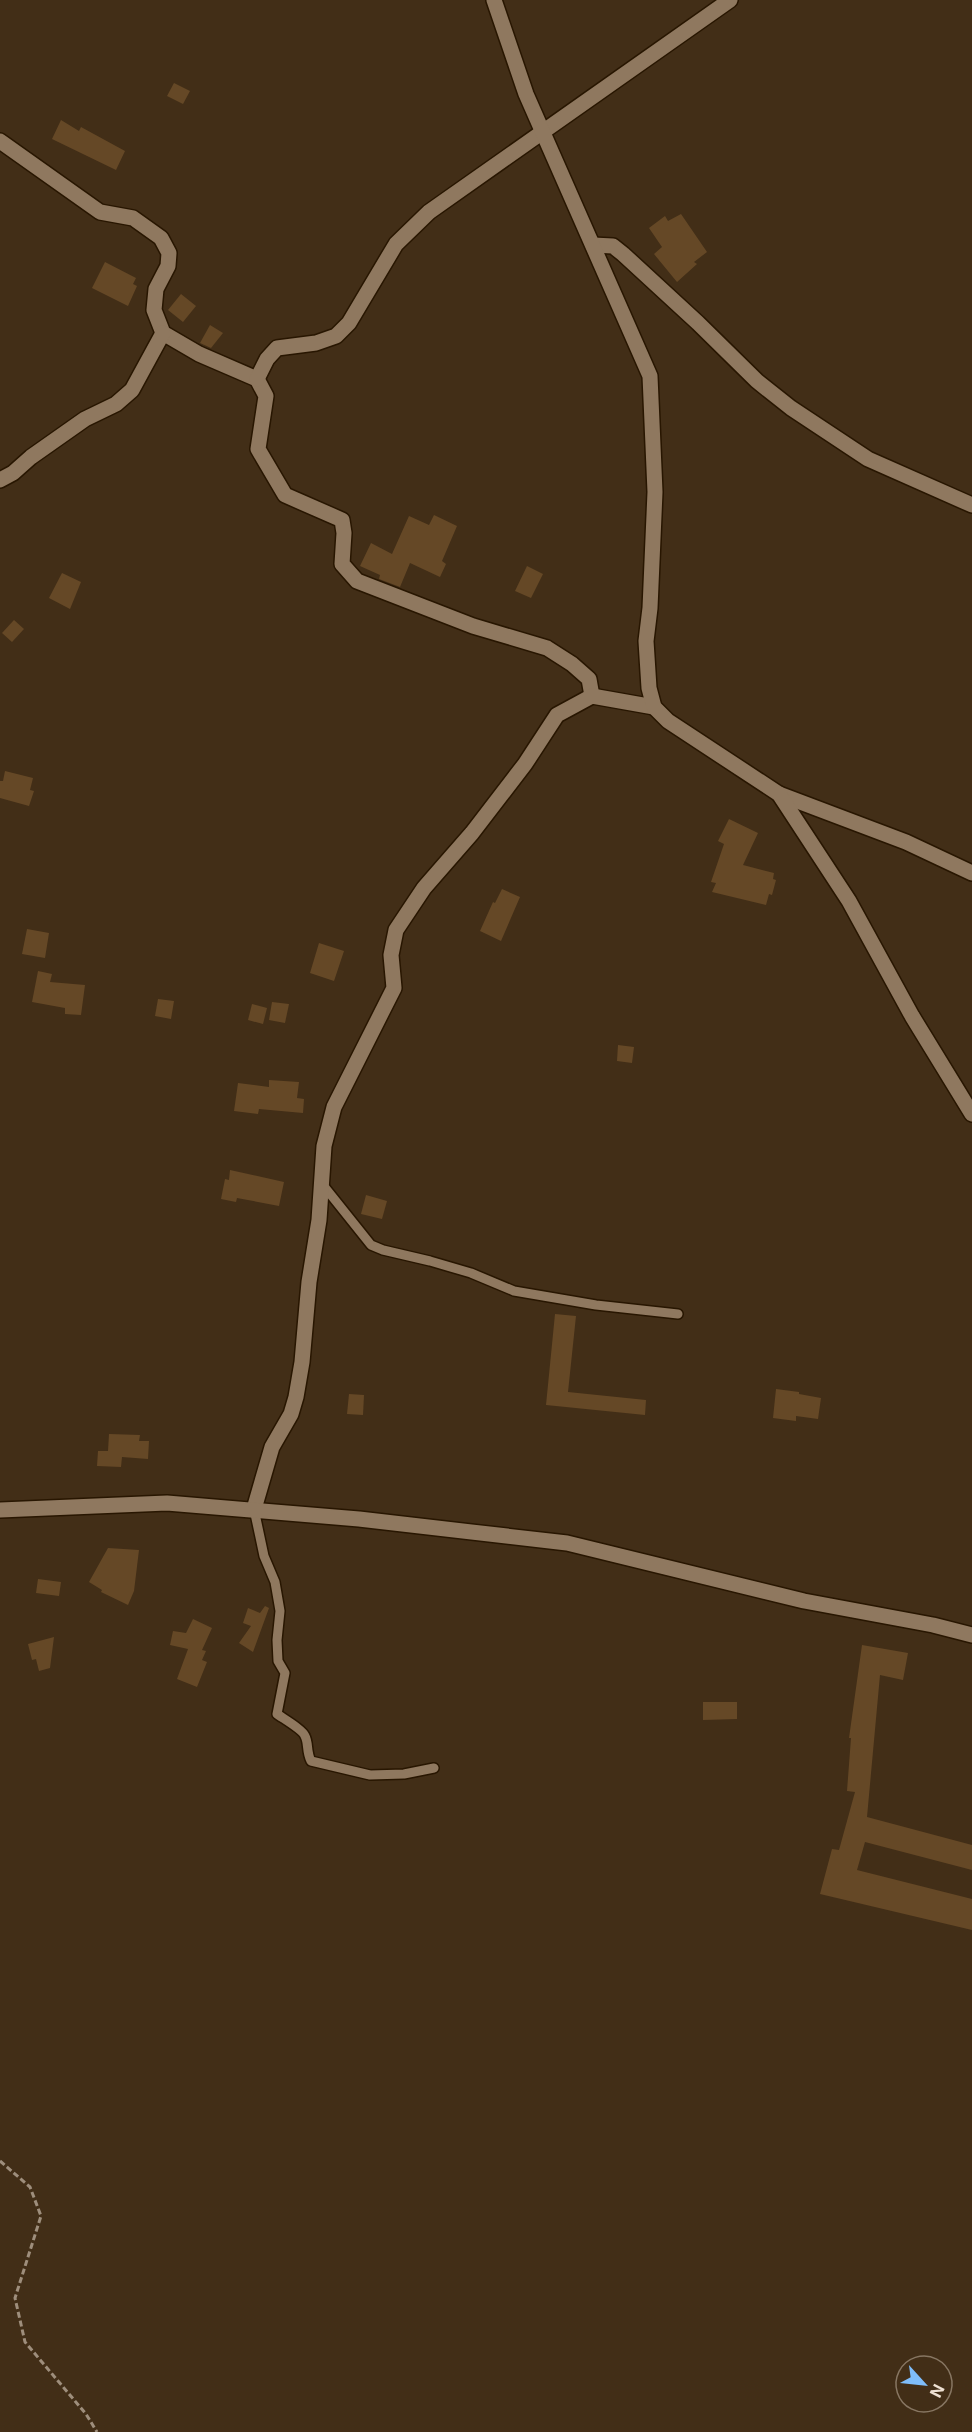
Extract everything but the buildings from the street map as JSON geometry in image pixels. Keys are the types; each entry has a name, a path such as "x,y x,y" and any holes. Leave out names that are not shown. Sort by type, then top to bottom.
{"street":[{"path":"494,0 526,94 650,376 655,492 651,608 646,641 649,688 654,707 668,721 779,794 906,842 972,873"},
{"path":"257,379 267,359 277,348 316,343 336,336 349,323 396,244 429,212 730,0"},
{"path":"0,141 100,212 133,218 161,238 169,253 168,266 156,289 154,310 163,333 199,354 257,379 266,396 258,449 285,495 342,520 344,533 342,564 357,581 473,626 548,648 589,679 592,696"},
{"path":"593,245 613,246 623,254 757,381 807,419 868,459 972,505"},
{"path":"0,480 13,473 85,418 117,404 132,390 163,333"},
{"path":"254,1509 273,1447 291,1414 296,1397 323,1185 324,1146 334,1107 394,988 391,955 396,930 424,888 525,764 557,715 592,696 654,707"},
{"path":"779,794 849,901 912,1016 972,1114"},
{"path":"0,1510 167,1503 254,1509 567,1543 804,1601 933,1625 972,1635"}],"lane":[{"path":"323,1185 370,1245 383,1250 471,1273 514,1291 596,1305 678,1314"},
{"path":"254,1509 264,1556 275,1582 280,1611 277,1640 278,1661 285,1673 278,1714 303,1732 307,1739 306,1751 311,1761 370,1775 404,1774 434,1768"}],"path":[{"path":"0,2161 30,2187 41,2216 15,2298 25,2342 86,2414 97,2432"}]}
